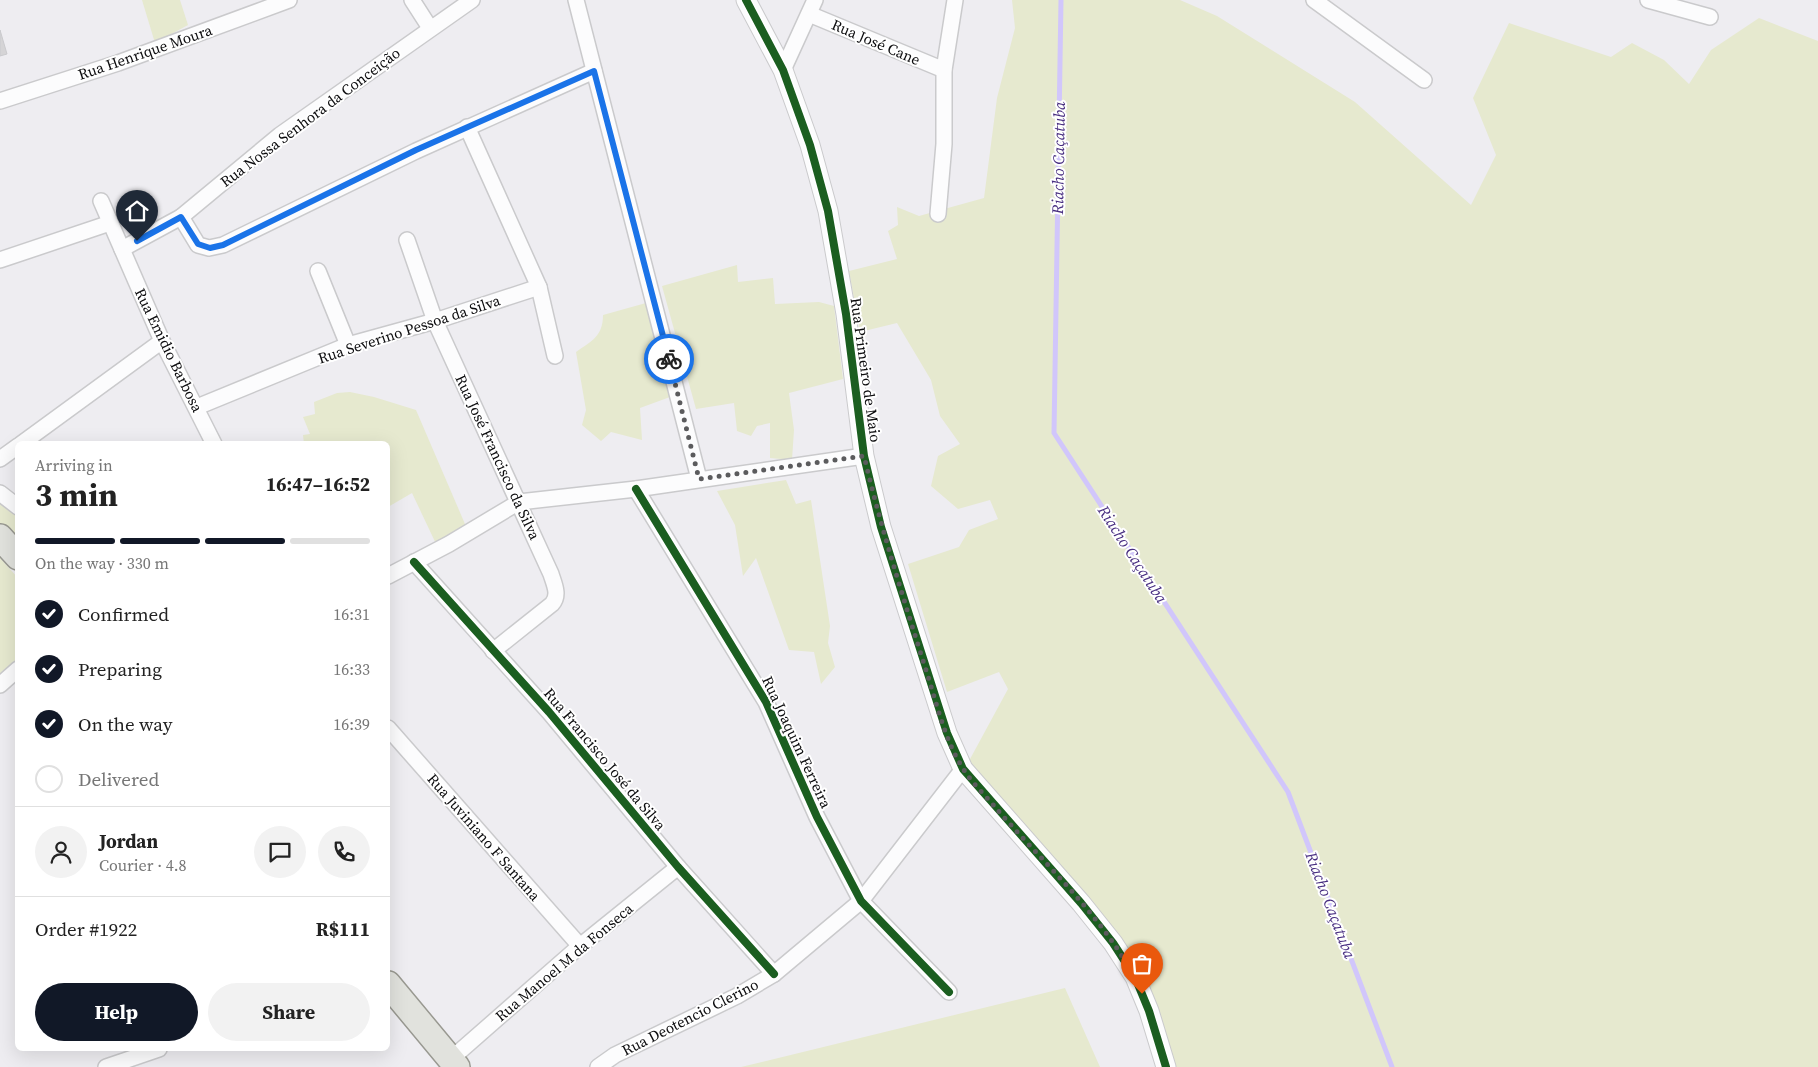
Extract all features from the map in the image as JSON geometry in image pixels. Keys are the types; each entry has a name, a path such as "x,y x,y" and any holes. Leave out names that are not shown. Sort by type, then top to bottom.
{"main road":[{"path":"0,536 15,554"},
{"path":"390,986 454,1063"}],"street":[{"name":"Rua Henrique Moura","path":"0,101 118,63 289,0"},
{"path":"412,0 430,28"},
{"name":"Rua Nossa Senhora da Conceição","path":"122,249 181,217 280,135 472,0"},
{"path":"576,0 699,479"},
{"name":"Rua Primeiro de Maio","path":"746,0 783,70 810,145 828,211 846,314 864,456 881,527 947,733 963,770 1081,902 1113,943 1135,977 1149,1011 1166,1067"},
{"path":"938,214 944,144 944,70 955,0"},
{"path":"1314,0 1424,80"},
{"path":"1648,0 1710,18"},
{"path":"783,70 812,7"},
{"name":"Rua José Cane","path":"812,7 944,70"},
{"path":"181,217 198,244 215,248 467,127 594,71"},
{"path":"467,127 539,287 555,356"},
{"name":"Rua Emidio Barbosa","path":"101,201 162,341 213,441"},
{"path":"0,260 110,223"},
{"name":"Rua José Francisco da Silva","path":"407,240 435,321 551,574 557,596 552,604 493,650"},
{"path":"318,271 348,345"},
{"name":"Rua Severino Pessoa da Silva","path":"197,407 348,345 435,321 539,287"},
{"path":"25,441 162,341"},
{"path":"0,459 15,448"},
{"path":"390,575 449,544 519,502 636,489 864,456"},
{"name":"Rua Joaquim Ferreira","path":"636,489 766,702 817,817 861,901 949,992"},
{"path":"0,493 15,505"},
{"name":"Rua Francisco José da Silva","path":"414,562 549,712 678,867 774,974"},
{"path":"0,685 15,672"},
{"name":"Rua Juviniano F Santana","path":"390,730 580,946"},
{"name":"Rua Deotencio Clerino","path":"598,1067 615,1055 737,996 774,974 861,901 963,770"},
{"name":"Rua Manoel M da Fonseca","path":"454,1063 580,946 678,867"},
{"path":"106,1067 152,1051"}],"green space":[{"path":"142,0 180,0 188,25 155,43"},
{"path":"1012,0 1180,0 1217,16 1355,102 1471,205 1496,155 1473,98 1509,23 1611,57 1632,43 1664,60 1689,84 1711,50 1759,18 1818,41 1818,1067 1168,1067 1144,984 963,772 1008,689 999,672 947,692 908,564 959,547 969,530 998,519 990,500 958,509 931,486 938,456 960,444 940,416 931,380 897,323 860,332 849,271 897,259 888,231 898,225 897,207 919,216 984,198 997,98 1015,28"},
{"path":"737,265 738,282 773,278 775,304 819,302 834,306 843,379 789,393 794,430 792,460 770,458 770,423 757,426 751,436 737,431 734,403 696,409 662,286"},
{"path":"646,303 670,397 640,408 642,440 611,432 601,441 582,425 586,410 576,352 592,341 599,333 603,315"},
{"path":"350,392 374,397 416,410 468,531 438,548 412,493 390,506 390,441 304,441 303,435 310,434 303,417 315,414 314,402 337,393"},
{"path":"786,480 796,504 811,500 830,626 828,643 835,667 821,684 814,652 789,650 756,558 743,576 735,525 717,491"},
{"path":"0,488 15,499 15,551 0,533"},
{"path":"0,558 15,575 15,674 0,687"},
{"path":"1065,988 1100,1067 741,1067"}],"building":[{"path":"0,30 7,54 0,56"}],"waterway":[{"name":"Riacho Caçatuba","path":"1061,0 1054,433 1288,792 1392,1067"}],"cycle path":[{"path":"746,0 783,70 810,145 828,211 846,314 864,456 881,527 947,733 963,769 1081,903 1113,943 1135,977 1149,1011 1166,1067"},
{"path":"636,489 766,702 817,817 861,901 949,992"},
{"path":"414,562 549,712 678,867 774,974"}],"way so far":[{"path":"669,359 699,479 807,466 864,456 881,527 930,683 947,733 963,770 1081,902 1113,943 1135,977 1142,994"}],"route":[{"path":"137,241 181,217 198,244 205,248 215,248 416,150 594,71 669,359"}]}
